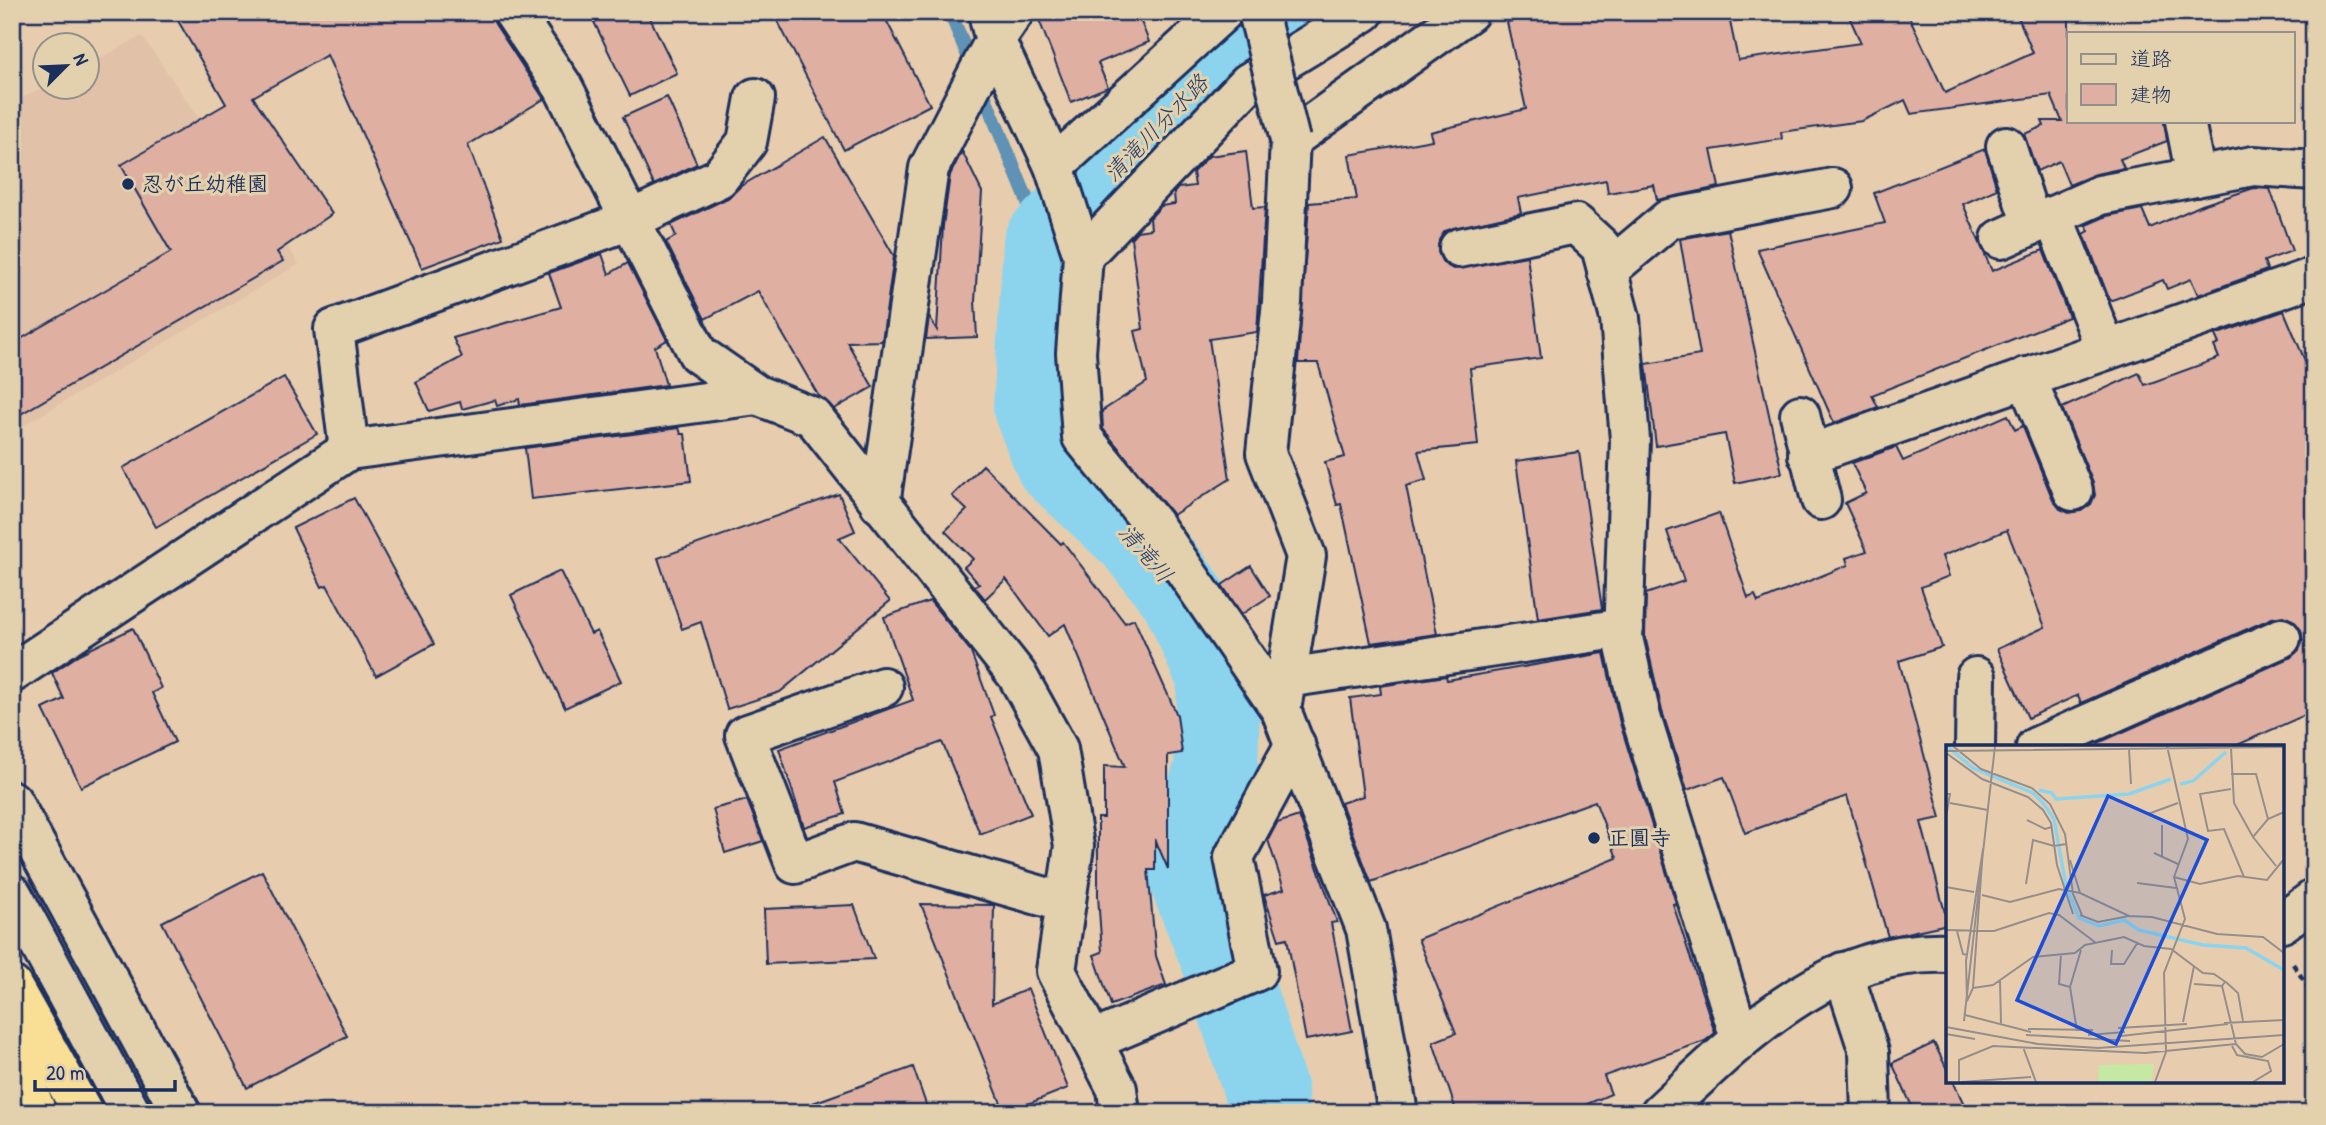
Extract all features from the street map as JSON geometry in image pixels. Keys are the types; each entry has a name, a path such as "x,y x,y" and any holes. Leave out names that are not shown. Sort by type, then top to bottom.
{"highway":[{"path":"12,986 83,1113"},
{"path":"12,1051 37,1113"}],"street":[{"path":"513,12 562,87 698,354 757,395 813,417 1017,675 1058,749 1074,846 1056,971 1117,1089 1120,1113"},
{"path":"1080,246 1248,83 1364,12"},
{"path":"1290,140 1469,12"},
{"path":"1057,177 1231,13 1290,140 1282,302 1266,453 1306,556 1284,694 1295,744 1366,929 1398,1113"},
{"path":"995,31 1057,177 1080,246 1076,353 1082,437 1284,694"},
{"path":"880,504 929,169 995,31"},
{"path":"349,450 334,329 630,220 719,177 747,142 755,98"},
{"path":"2185,122 2196,177"},
{"path":"2006,146 2029,227 2106,350"},
{"path":"2029,227 2100,195 2253,166 2314,170"},
{"path":"1607,271 1669,219 1833,188"},
{"path":"1459,248 1576,225 1601,247 1620,318 1630,440 1623,633 1641,716 1740,1038"},
{"path":"1808,455 2314,276"},
{"path":"2026,377 2073,491"},
{"path":"12,673 349,450 757,395"},
{"path":"1800,415 1821,500"},
{"path":"1284,694 1623,633"},
{"path":"2040,745 2281,638"},
{"path":"1975,745 1976,677"},
{"path":"883,687 745,736 795,864 854,842 1066,903"},
{"path":"1092,1041 1257,971 1234,857 1295,744"},
{"path":"12,801 181,1113"},
{"path":"12,894 131,1113"},
{"path":"2285,940 2314,899"},
{"path":"1660,1113 1740,1038 1781,1005 1843,972 1914,952 1946,953"},
{"path":"1843,972 1869,1052 1871,1113"}],"path":[{"path":"2285,940 2314,996"}],"shaded area":[{"name":"忍が丘幼稚園","path":"142,36 299,264 12,432 12,104 32,93 32,102 102,102 102,57"}],"building":[{"path":"173,12 490,12 544,99 468,145 503,238 422,268 327,55 253,97 332,214 277,252 283,261 12,419 12,344 171,252 121,165 226,104"},
{"path":"614,12 647,12 677,73 630,96 594,22"},
{"path":"773,12 882,12 930,105 844,150"},
{"path":"1036,12 1137,12 1149,42 1098,63 1108,87 1071,102"},
{"path":"1553,12 1728,12 1738,60 1861,43 1847,12 1907,12 1945,93 2033,53 2016,12 2069,12 2067,122 2164,122 2167,141 2120,159 2124,168 2096,174 2069,185 2059,161 2037,171 2024,134 2044,126 2042,121 2062,121 2051,95 1911,114 1905,100 1862,121 1781,132 1782,139 1711,150 1719,187 1657,200 1654,185 1608,193 1606,180 1518,198 1521,213 1445,231 1439,240 1438,252 1443,263 1453,269 1527,256 1541,358 1470,368 1478,445 1418,451 1426,480 1406,486 1437,634 1371,643 1341,504 1337,505 1325,462 1345,457 1318,363 1298,363 1309,203 1357,199 1349,155 1432,140 1430,132 1526,109 1507,22"},
{"path":"667,97 697,164 654,185 623,117"},
{"path":"825,137 894,256 882,341 847,342 873,387 834,409 818,395 758,291 705,319 666,242 676,236 671,225 728,198 741,186"},
{"path":"1985,149 1997,189 1963,204 1992,271 2043,250 2069,317 1872,395 1878,407 1834,423 1757,249 1885,223 1874,193"},
{"path":"962,151 982,192 975,301 977,337 926,339 929,317 937,330 943,226 950,175"},
{"path":"1246,151 1253,208 1265,207 1257,332 1209,339 1230,479 1173,515 1103,429 1102,411 1147,382 1135,331 1143,329 1131,238 1137,231 1151,229 1150,218 1161,206 1175,204 1174,193 1178,188 1195,186 1193,172 1209,156"},
{"path":"2254,188 2270,189 2292,251 2264,261 2267,270 2198,295 2191,279 2167,289 2163,280 2110,301 2084,234 2089,231 2086,225 2107,216 2142,209 2150,228 2202,205"},
{"path":"1728,230 1782,473 1735,483 1725,434 1656,446 1646,364 1700,355 1680,239"},
{"path":"602,254 609,274 628,263 667,340 655,347 666,385 520,405 519,399 497,406 495,400 462,409 460,402 429,411 416,382 462,357 453,338 561,307 549,273"},
{"path":"2284,311 2314,382 2314,711 2238,745 2098,745 2290,658 2299,650 2303,641 2301,630 2293,620 2283,616 2272,618 2081,703 2078,695 2028,718 1997,649 2045,627 2007,530 1942,556 1949,576 1921,587 1942,647 1899,661 1941,818 1921,822 1946,924 1888,937 1847,796 1745,833 1724,777 1687,790 1662,711 1645,636 1646,594 1684,581 1667,531 1719,513 1748,598 1755,595 1758,602 1848,565 1846,558 1867,551 1845,503 1866,493 1852,463 1896,447 1903,461 2008,415 2015,430 2023,426 2053,500 2060,509 2069,513 2081,511 2091,504 2095,495 2093,483 2062,408 2139,373 2145,385 2219,358 2214,346 2219,344 2215,335"},
{"path":"284,377 317,434 156,527 123,468"},
{"path":"679,428 681,434 685,434 691,481 531,499 525,448"},
{"path":"1579,452 1602,609 1538,619 1516,461"},
{"path":"983,465 1061,544 1063,542 1125,623 1134,619 1177,715 1182,753 1168,755 1168,869 1155,839 1155,870 1148,870 1156,956 1166,985 1111,1005 1094,955 1102,952 1098,896 1098,818 1104,818 1104,766 1125,767 1065,624 1048,636 1006,579 985,599 974,586 979,584 964,567 973,559 945,531 967,510 952,496"},
{"path":"839,494 855,531 839,538 890,601 780,692 727,709 701,622 682,629 658,558"},
{"path":"354,498 434,644 376,676 327,585 322,587 293,528"},
{"path":"1251,566 1270,596 1242,614 1222,585"},
{"path":"560,571 591,634 597,631 621,681 565,708 511,595"},
{"path":"930,601 970,650 994,715 991,717 1031,814 980,834 942,742 835,782 845,814 804,827 779,749 913,700 884,617"},
{"path":"133,628 161,688 152,693 175,742 81,787 43,709 64,699 52,673 80,654"},
{"path":"1604,653 1620,723 1676,903 1673,904 1715,1033 1705,1041 1604,1076 1611,1094 1566,1113 1457,1113 1433,1042 1456,1033 1418,939 1617,858 1595,801 1371,882 1341,803 1363,796 1350,698 1381,694 1380,686 1446,676 1447,680"},
{"path":"747,800 763,841 725,853 713,809"},
{"path":"1299,816 1337,922 1331,923 1352,1031 1306,1040 1287,938 1279,940 1264,895 1284,889 1268,840 1277,823"},
{"path":"262,871 347,1036 247,1088 162,922"},
{"path":"921,904 994,905 992,1004 1028,989 1068,1088 1005,1113"},
{"path":"854,905 874,959 766,964 764,909"},
{"path":"1934,1043 1946,1067 1946,1083 1954,1083 1968,1113 1915,1113 1892,1063"},
{"path":"913,1067 929,1113 800,1113 799,1108"}],"waterway":[{"name":"清滝川","path":"950,12 1045,243"},
{"name":"清滝川","path":"1267,12 1045,243 1035,408 1057,463 1135,536 1183,596 1219,678 1216,770 1185,864 1228,972 1266,1092 1267,1113"}],"place":[{"name":"忍が丘幼稚園","path":"128,184"},
{"name":"正圓寺","path":"1594,838"}],"water label":[{"name":"清滝川分水路","path":"1156,128"}]}
